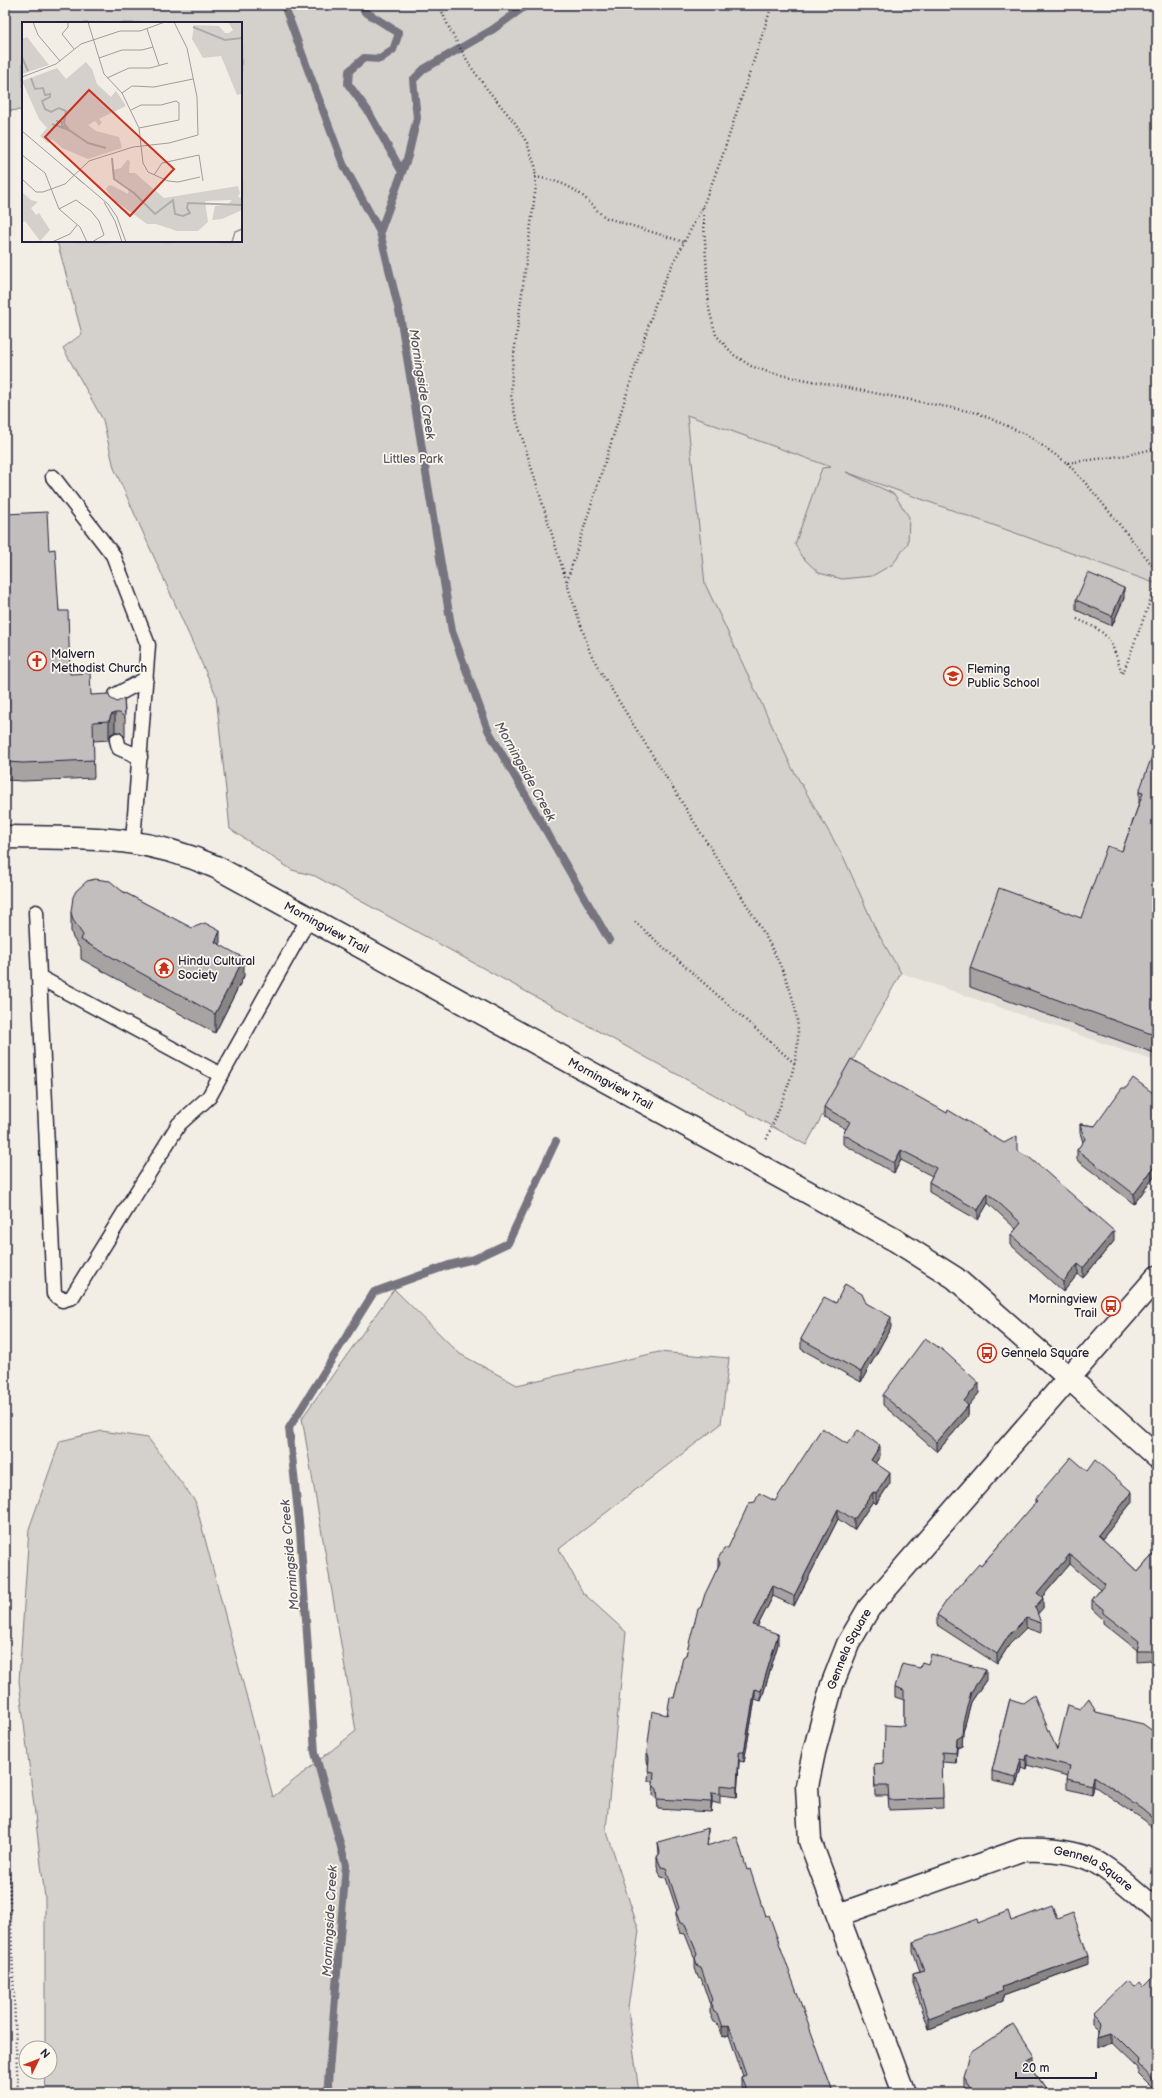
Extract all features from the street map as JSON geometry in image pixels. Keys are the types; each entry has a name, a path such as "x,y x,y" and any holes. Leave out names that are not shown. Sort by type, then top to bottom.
{"street":[{"name":"Morningview Trail","path":"5,837 96,838 133,842 176,852 206,863 309,918 895,1240 955,1278 1157,1457"},
{"name":"Gennela Square","path":"904,2093 810,1841 807,1786 814,1752 832,1685 848,1644 869,1608 1157,1277"},
{"name":"Gennela Square","path":"838,1915 1021,1850 1050,1849 1080,1856 1099,1863 1157,1911"}],"lane":[{"path":"53,477 113,555 148,645 133,842"},
{"path":"117,712 116,695 146,679"},
{"path":"117,740 119,748 140,757"},
{"path":"36,912 54,1294 62,1300 72,1297 179,1124 208,1097 309,918"},
{"path":"39,977 221,1075"}],"path":[{"path":"439,5 450,30 472,67 523,136 533,157 535,177 531,230 511,379 511,395 536,485 594,660 759,928 776,958 795,1008 798,1031 794,1063 757,1164"},
{"path":"567,581 599,486 662,284 703,206 721,160 772,5"},
{"path":"535,177 556,180 574,188 596,211 607,218 684,242"},
{"path":"703,206 710,314 716,335 734,356 750,366 771,373 978,413 1027,435 1052,451 1067,463 1090,488 1157,571"},
{"path":"1067,463 1128,455 1157,448"},
{"path":"1077,619 1099,628 1108,637 1122,673 1157,583"},
{"path":"636,922 794,1063"},
{"path":"5,1781 18,2093"}],"shaded area":[{"name":"Fleming Public School","path":"687,415 1157,584 1157,1062 901,973 876,930 844,858 792,768 705,584"}],"green space":[{"name":"Littles Park","path":"5,5 1157,5 1157,584 846,472 894,494 909,517 908,543 893,564 872,576 842,579 819,573 801,556 795,544 822,468 831,467 687,415 705,584 792,768 844,858 876,930 901,973 806,1145 315,876 292,870 230,829 216,695 114,468 103,420 63,348 82,334 57,242 242,242 242,22 22,22 22,110 5,111"},
{"path":"394,1289 460,1354 517,1385 659,1352 729,1358 721,1424 559,1549 583,1593 626,1632 606,1829 639,1931 628,2008 639,2093 46,2093 45,2080 58,2080 58,2040 45,2040 45,1898 19,1681 29,1529 60,1441 102,1431 148,1438 195,1501 273,1797 356,1731 302,1418"}],"building":[{"name":"Malvern Methodist Church","path":"47,512 49,550 55,549 59,611 68,611 70,674 90,673 91,695 109,694 110,698 117,702 124,698 125,718 120,713 115,713 111,715 109,721 93,722 94,760 23,763 7,762 5,727 5,514"},
{"path":"1088,573 1124,588 1112,616 1076,600"},
{"path":"1152,756 1157,758 1157,1036 970,968 999,888 1081,918 1107,846 1122,851 1143,793 1139,792"},
{"name":"Hindu Cultural Society","path":"95,879 110,881 122,891 192,928 205,923 220,931 215,942 244,958 215,1014 81,940 83,935 73,920 71,912 73,897 76,891 87,881"},
{"path":"851,1059 947,1113 948,1110 1004,1143 1017,1136 1017,1151 1030,1158 1114,1231 1083,1268 1078,1264 1063,1282 1011,1235 1021,1223 988,1193 978,1210 929,1182 936,1168 901,1150 894,1163 843,1134 850,1122 824,1107"},
{"path":"1133,1078 1157,1096 1157,1163 1134,1194 1077,1150 1085,1139 1080,1124 1095,1126 1122,1088 1126,1088"},
{"path":"845,1284 862,1294 866,1303 891,1317 861,1372 801,1339 824,1297 836,1303"},
{"path":"925,1338 944,1351 979,1383 964,1401 968,1406 937,1442 883,1395"},
{"path":"822,1428 847,1444 858,1430 880,1446 871,1460 890,1473 876,1494 873,1492 854,1520 838,1509 794,1596 773,1586 753,1625 778,1634 761,1691 755,1689 744,1752 739,1752 737,1787 720,1785 720,1794 712,1793 711,1802 658,1799 657,1789 653,1785 654,1772 648,1771 649,1758 647,1751 652,1711 667,1715 670,1697 674,1698 683,1657 686,1655 698,1609 701,1607 705,1594 720,1563 718,1559 724,1548 728,1548 749,1503 755,1502 759,1493 775,1501"},
{"path":"1071,1457 1087,1471 1095,1460 1132,1492 1098,1535 1138,1572 1157,1550 1157,1657 1150,1651 1137,1651 1139,1641 1103,1613 1103,1609 1092,1600 1105,1584 1070,1554 1037,1593 1043,1598 1035,1607 1041,1623 1026,1618 1009,1635 997,1654 937,1615 947,1600 979,1564 981,1566 1037,1501 1035,1499"},
{"path":"931,1654 986,1670 971,1692 963,1722 962,1736 957,1739 956,1753 942,1752 943,1798 889,1800 888,1786 875,1786 874,1764 884,1763 885,1725 904,1726 904,1690 895,1687 902,1664 920,1668 922,1662 928,1664"},
{"path":"1034,1695 1057,1750 1068,1705 1080,1709 1089,1698 1096,1713 1143,1724 1157,1734 1157,1821 1144,1810 1094,1776 1092,1785 1067,1779 1070,1766 1027,1755 1026,1760 1021,1759 1016,1777 992,1771 1010,1699 1023,1703"},
{"path":"708,1828 706,1846 737,1837 747,1870 750,1869 765,1916 769,1915 833,2093 744,2093 746,2089 741,2077 746,2075 729,2025 722,2027 717,2013 714,2012 710,2003 712,2000 701,1968 698,1967 695,1958 697,1953 685,1924 680,1923 676,1912 679,1908 666,1868 661,1867 657,1857 660,1853 658,1842"},
{"path":"1052,1906 1057,1919 1073,1913 1088,1956 1002,1987 1003,1991 929,2019 913,1973 924,1970 913,1942 977,1919 978,1923 1008,1911 1011,1921"},
{"path":"1156,1976 1157,2084 1138,2064 1139,2060 1112,2033 1099,2037 1102,2022 1093,2013 1127,1980 1135,1987 1140,1983 1144,1988"},
{"path":"1013,2025 1033,2056 1026,2060 1049,2093 973,2091 964,2077 970,2053"}],"waterway":[{"path":"284,5 343,164 380,232"},
{"path":"362,5 364,11 399,33 393,50 380,59 364,58 349,71 348,84 368,111 402,172"},
{"name":"Morningside Creek","path":"527,5 492,30 424,69 413,80 417,118 408,156 380,232 400,315 452,631 488,730 609,940"},
{"name":"Morningside Creek","path":"329,2093 328,2083 346,1865 315,1753 300,1531 289,1428 374,1292 449,1265 474,1259 508,1243 556,1141"}],"place":[{"name":"Malvern Methodist Church","path":"37,661"},
{"name":"Fleming Public School","path":"953,676"},
{"name":"Hindu Cultural Society","path":"164,968"},
{"name":"Morningview Trail","path":"1111,1306"},
{"name":"Gennela Square","path":"987,1353"}]}
